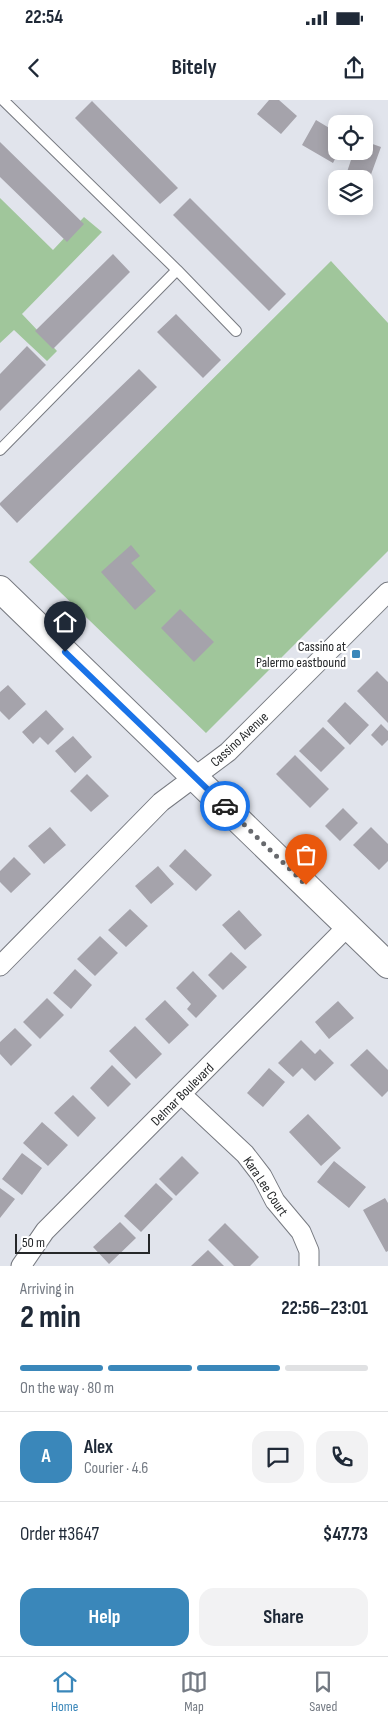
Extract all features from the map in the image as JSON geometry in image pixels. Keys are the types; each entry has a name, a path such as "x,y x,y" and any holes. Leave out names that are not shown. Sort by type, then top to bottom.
{"main road":[{"path":"0,589 388,965"}],"street":[{"name":"Cassino Avenue","path":"0,966 161,802 228,752 384,603"},
{"name":"Delmar Boulevard","path":"21,1266 45,1231 348,926"},
{"name":"Kara Lee Court","path":"182,1095 245,1154 262,1176 275,1201 301,1232 309,1250 309,1266"}],"lane":[{"path":"3,100 236,330"},
{"path":"0,450 177,270"}],"green space":[{"path":"0,198 53,250 84,217 102,232 22,314 57,351 47,361 14,330 0,343"},
{"path":"331,261 388,323 388,551 206,733 29,562"}],"building":[{"path":"269,100 279,100 297,116 281,134 257,114"},
{"path":"92,101 178,188 160,204 75,118"},
{"path":"316,120 328,127 328,160 334,160 333,163 302,145"},
{"path":"0,142 84,224 67,242 0,177"},
{"path":"373,144 381,147 373,170 348,170 351,160 373,160"},
{"path":"190,198 286,294 269,311 173,215"},
{"path":"113,254 130,272 53,349 35,331"},
{"path":"176,314 221,360 203,378 157,332"},
{"path":"27,346 46,365 0,411 0,374"},
{"path":"139,369 157,387 17,523 0,503"},
{"path":"131,545 140,556 131,563 156,591 135,610 101,572"},
{"path":"180,609 214,642 194,662 161,628"},
{"path":"377,671 388,682 388,723 357,691"},
{"path":"8,685 26,704 9,720 0,711 0,692"},
{"path":"345,702 369,725 350,745 327,721"},
{"path":"46,710 64,729 48,745 40,737 33,744 22,732"},
{"path":"381,724 388,731 388,740 382,746 371,735"},
{"path":"323,727 345,748 321,772 299,751"},
{"path":"73,736 92,757 75,773 55,751"},
{"path":"295,755 329,789 310,808 276,774"},
{"path":"87,774 109,796 91,812 70,791"},
{"path":"343,808 358,823 340,841 325,826"},
{"path":"50,827 66,845 44,864 28,846"},
{"path":"371,827 388,844 388,861 379,870 353,845"},
{"path":"185,849 212,875 196,891 169,866"},
{"path":"14,857 31,874 11,893 0,882 0,871"},
{"path":"158,866 174,884 151,904 135,886"},
{"path":"130,909 148,926 126,947 108,930"},
{"path":"239,910 262,935 245,950 222,925"},
{"path":"100,936 118,953 95,976 77,959"},
{"path":"231,952 247,967 223,990 208,975"},
{"path":"75,969 92,985 71,1009 53,993"},
{"path":"193,971 217,996 196,1018 187,1009 191,1004 176,988"},
{"path":"47,998 64,1015 40,1039 23,1022"},
{"path":"165,1000 189,1025 169,1044 145,1019"},
{"path":"338,1001 354,1018 329,1039 315,1022"},
{"path":"135,1026 162,1054 136,1079 109,1051"},
{"path":"15,1028 32,1045 11,1066 0,1054 0,1042"},
{"path":"301,1040 315,1054 320,1049 334,1063 315,1081 302,1068 293,1077 278,1063"},
{"path":"367,1049 388,1070 388,1091 382,1097 350,1065"},
{"path":"112,1065 131,1084 108,1107 90,1088"},
{"path":"269,1068 285,1082 263,1107 247,1093"},
{"path":"73,1095 96,1118 78,1137 54,1113"},
{"path":"308,1114 341,1148 321,1166 289,1132"},
{"path":"42,1122 68,1145 48,1166 23,1143"},
{"path":"22,1153 42,1168 22,1195 2,1179"},
{"path":"182,1156 199,1173 176,1196 159,1179"},
{"path":"334,1161 366,1187 349,1208 317,1182"},
{"path":"156,1183 173,1199 141,1232 124,1216"},
{"path":"0,1188 15,1199 0,1218"},
{"path":"385,1198 388,1203 388,1251 386,1252 363,1210"},
{"path":"120,1222 136,1238 109,1264 93,1247"},
{"path":"225,1223 259,1257 250,1266 234,1266 208,1240"},
{"path":"208,1250 224,1266 191,1266"}],"way so far":[{"path":"225,806 306,885"}],"place":[{"name":"Cassino at Palermo eastbound","path":"356,654"}],"route":[{"path":"65,652 225,806"}]}
